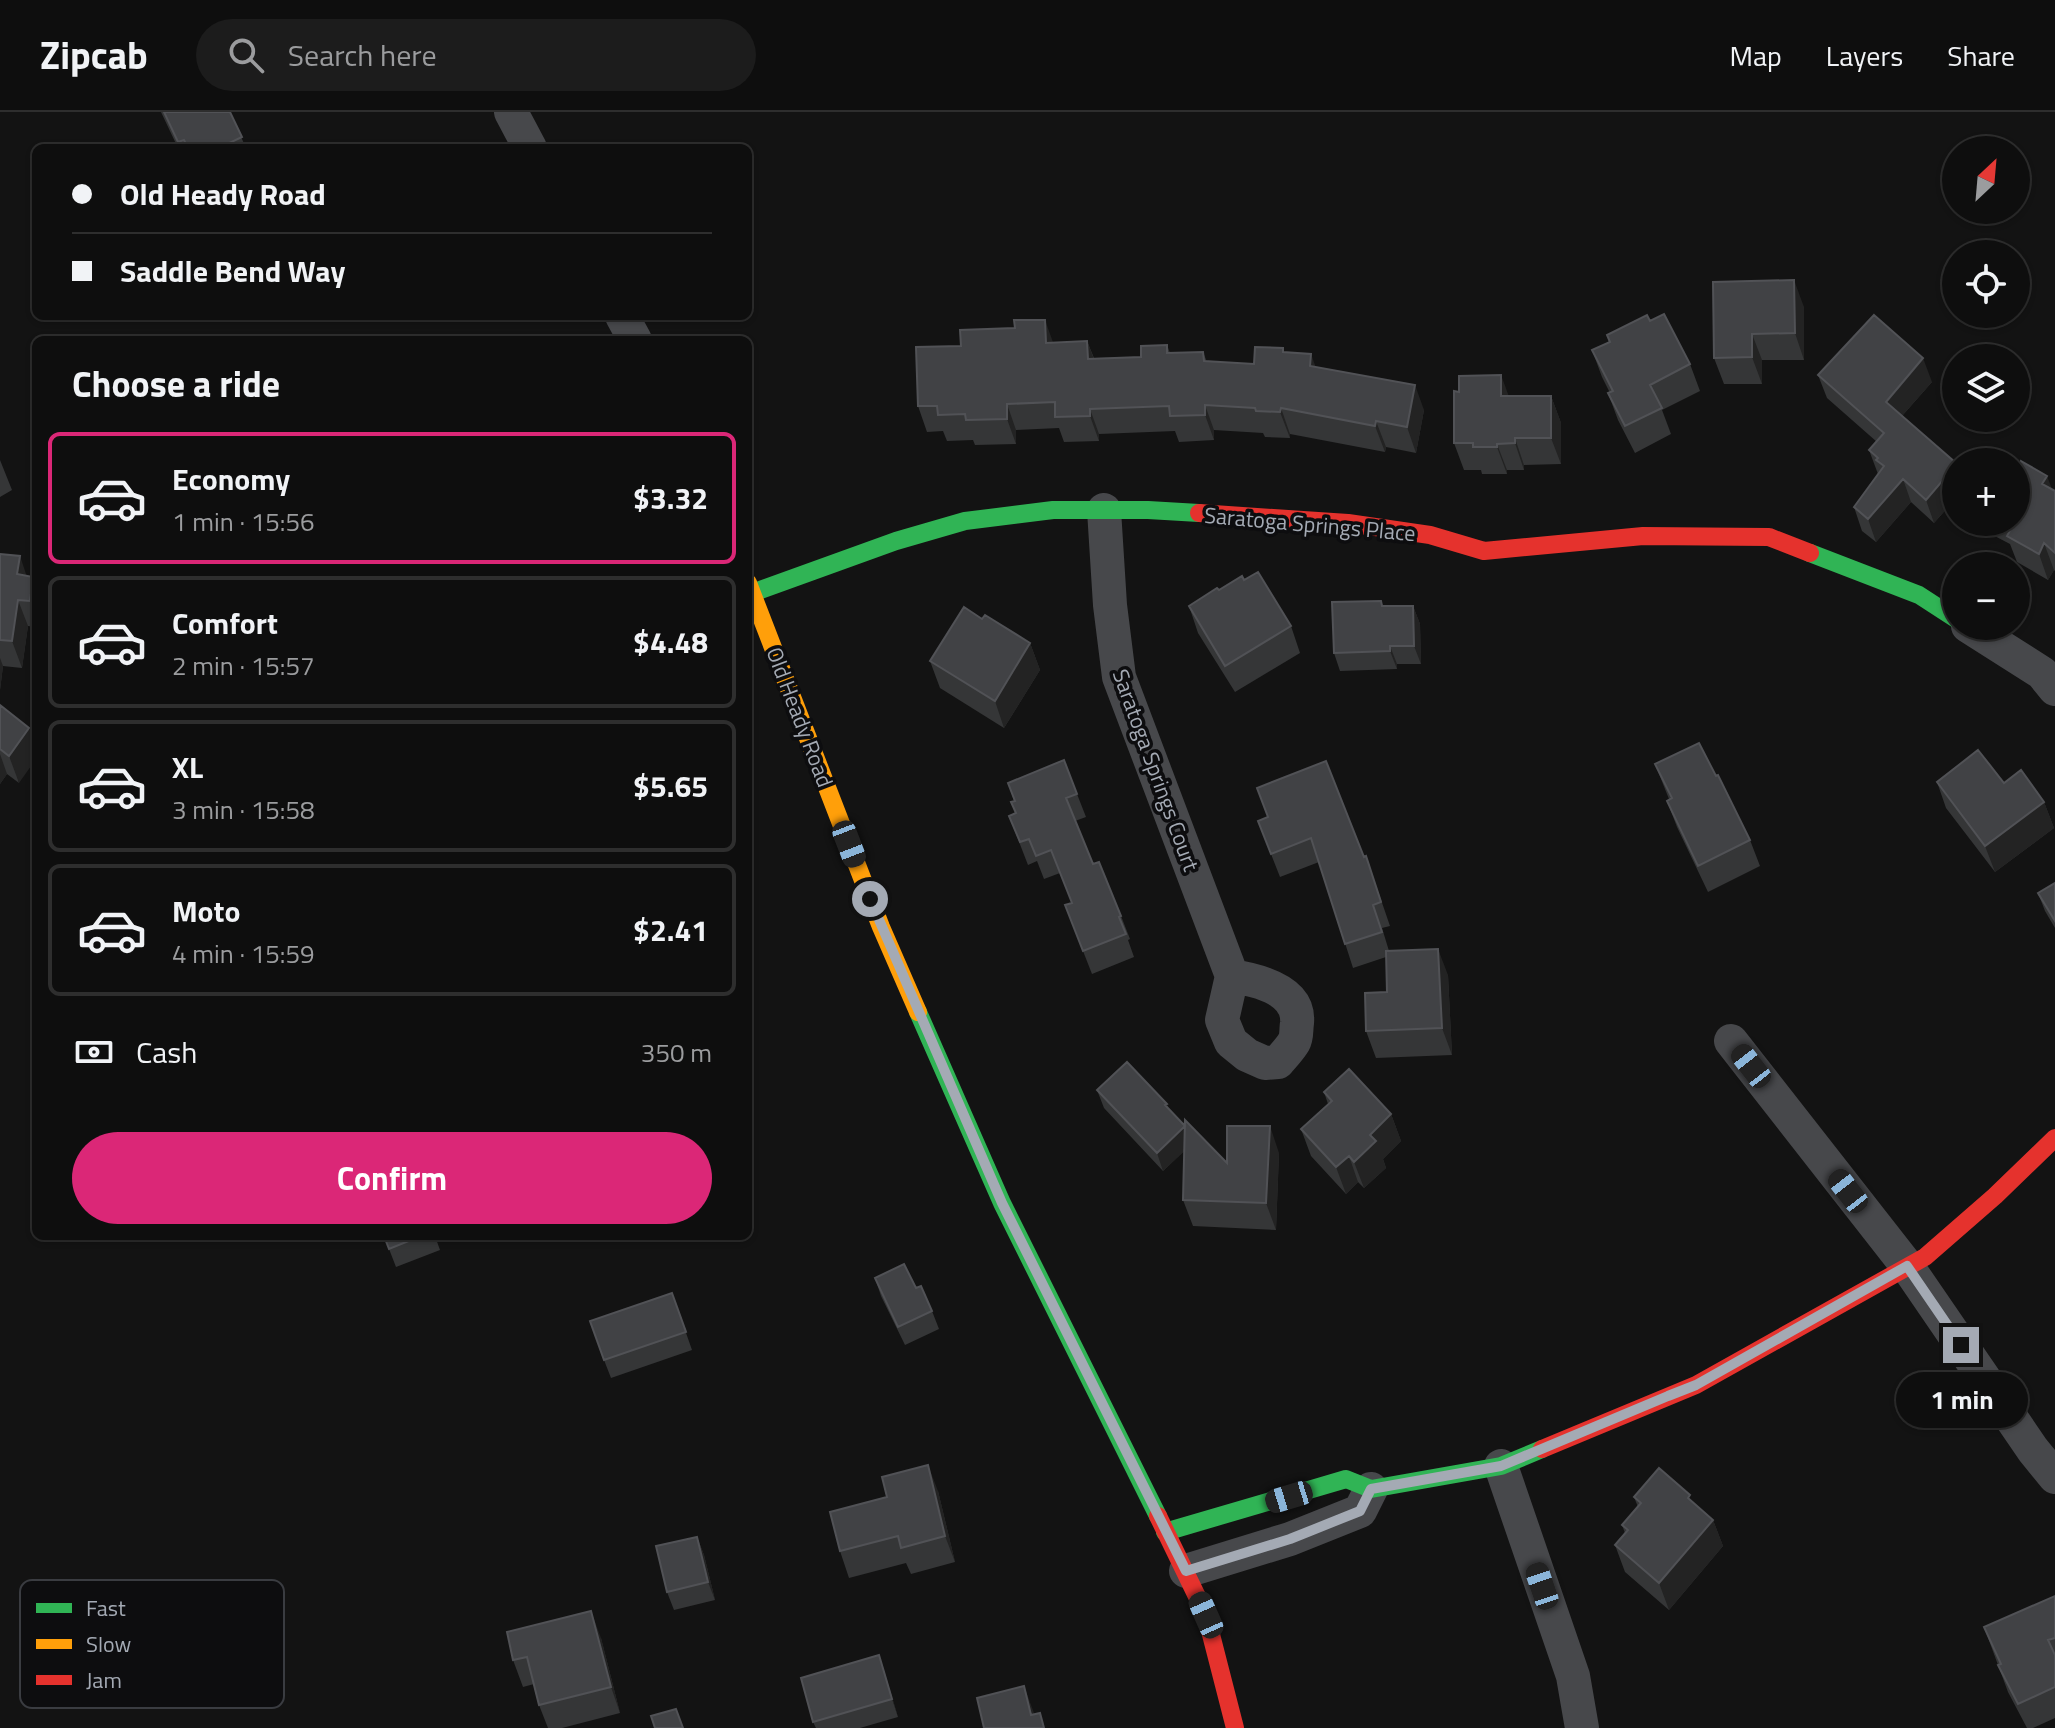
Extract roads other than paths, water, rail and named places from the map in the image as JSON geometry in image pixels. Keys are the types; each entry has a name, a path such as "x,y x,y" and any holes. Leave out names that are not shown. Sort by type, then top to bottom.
{"street":[{"path":"511,112 528,144"},
{"name":"Saratoga Springs Place","path":"752,587 965,521 1053,510 1148,510 1348,523 1430,535 1484,551 1643,536 1769,537 1919,595 1942,610"},
{"name":"Saratoga Springs Court","path":"1104,510 1110,605 1119,677 1232,976"},
{"name":"Old Heady Road","path":"752,593 881,927 1002,1203 1206,1615 1235,1728"},
{"path":"1990,640 2042,673 2055,689"},
{"path":"1731,1041 1907,1266 2033,1450 2055,1477"},
{"path":"1165,1532 1346,1479 1371,1489 1501,1466 1696,1385 1925,1257 2055,1138"},
{"path":"1501,1466 1573,1676 1582,1728"},
{"path":"1186,1571 1290,1539 1360,1511 1371,1489"}]}
